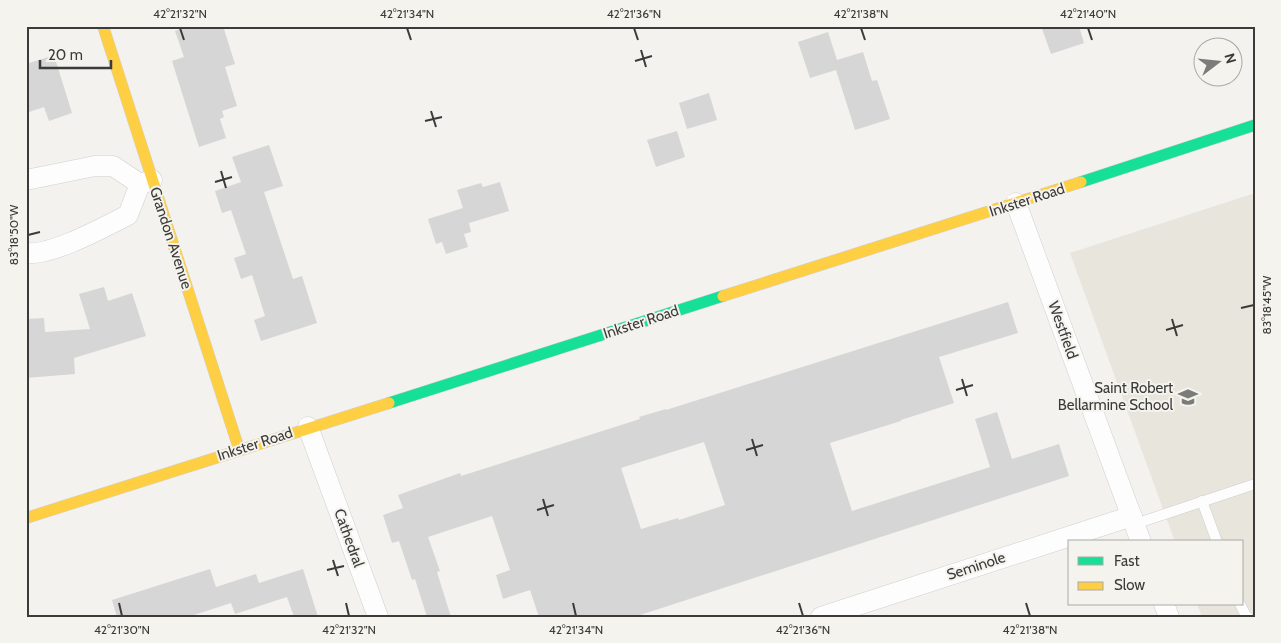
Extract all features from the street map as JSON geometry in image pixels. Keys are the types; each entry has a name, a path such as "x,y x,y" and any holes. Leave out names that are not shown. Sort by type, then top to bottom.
{"main road":[{"name":"Grandon Avenue","path":"103,26 146,182 239,449"},
{"name":"Inkster Road","path":"26,518 1255,125"}],"street":[{"path":"26,180 96,166 113,166 146,182 128,214 87,236 35,254 26,253"},
{"name":"Westfield","path":"1016,203 1136,527"},
{"name":"Cathedral","path":"308,428 378,617"},
{"name":"Seminole","path":"1090,540 1136,527"},
{"name":"Seminole","path":"821,617 1068,546"}],"lane":[{"path":"1136,527 1202,501 1255,484"},
{"path":"1202,501 1216,540"},
{"path":"1241,606 1248,617"}],"shaded area":[{"name":"Saint Robert Bellarmine School","path":"1255,193 1255,617 1202,617 1198,606 1244,606 1244,540 1174,540 1070,253"}],"building":[{"path":"191,26 223,26 235,64 225,67 237,106 222,111 224,117 220,119 226,138 199,147 172,61 184,57 175,31"},
{"path":"1041,26 1079,26 1084,43 1051,54"},
{"path":"828,32 837,60 863,52 872,81 877,80 890,119 855,130 836,70 810,78 798,42"},
{"path":"54,55 72,113 49,121 44,107 26,113 26,64"},
{"path":"709,93 717,120 687,129 679,103"},
{"path":"677,131 685,157 656,167 647,140"},
{"path":"269,145 283,186 264,192 293,279 302,276 317,323 261,341 254,320 265,316 252,275 241,279 234,258 246,254 231,210 222,213 215,191 241,182 232,157"},
{"path":"500,182 509,211 469,223 471,232 464,234 468,247 446,254 442,242 436,244 428,219 463,208 457,190 481,183 483,187"},
{"path":"104,287 108,301 132,293 146,336 74,358 75,374 26,378 26,319 44,318 45,332 90,329 79,294"},
{"path":"1008,302 1018,333 939,357 954,403 830,443 852,511 990,467 975,419 997,412 1012,459 1059,444 1069,476 634,617 539,617 530,590 503,599 496,575 510,570 492,516 428,537 440,571 437,572 451,617 427,617 415,579 412,580 399,541 392,543 383,515 403,508 398,495 460,473 461,476 640,419 639,417","holes":["704,442 725,505 679,520 678,518 641,529 621,468"]},
{"path":"210,569 216,587 256,574 259,583 303,569 318,617 294,617 287,597 235,614 231,603 188,617 117,617 112,600"}],"traffic: fast":[{"path":"1081,182 1255,125"},
{"path":"389,403 723,296"}],"traffic: slow":[{"path":"103,26 239,449"},
{"path":"723,296 1081,182"},
{"path":"26,518 389,403"}],"place":[{"name":"Saint Robert Bellarmine School","path":"1188,397"}]}
